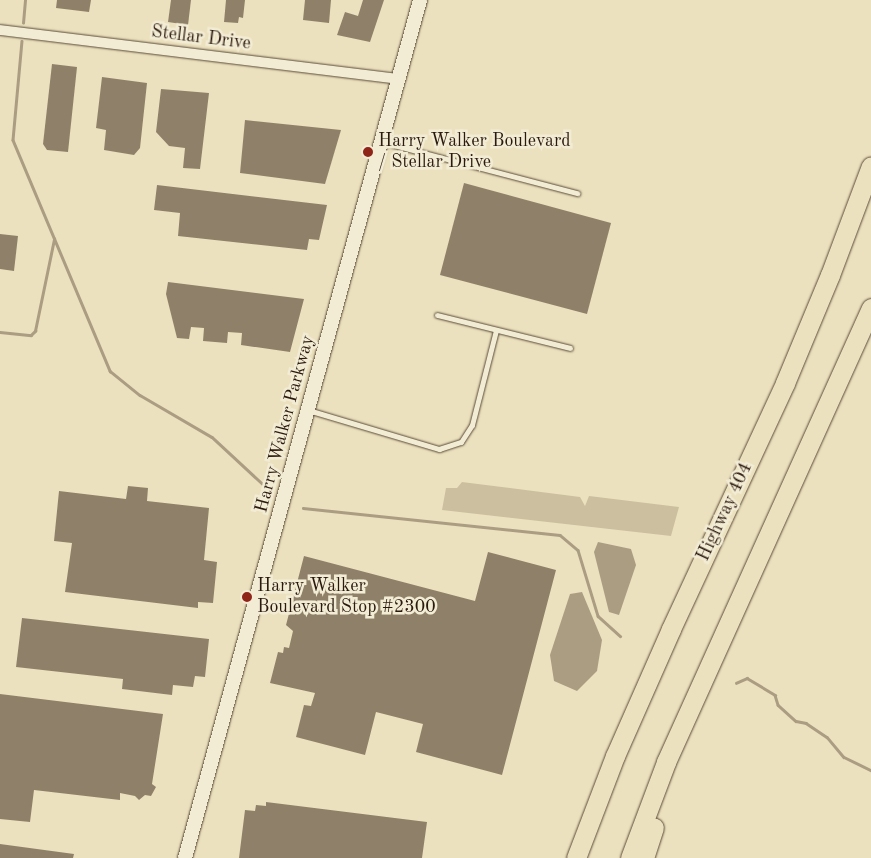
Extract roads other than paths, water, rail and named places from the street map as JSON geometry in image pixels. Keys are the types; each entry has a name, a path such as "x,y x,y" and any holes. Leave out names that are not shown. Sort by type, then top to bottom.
{"highway":[{"name":"Highway 404","path":"576,858 615,756 671,629 785,383 830,275 871,166"},
{"path":"630,858 666,762 871,308"},
{"path":"644,858 688,736 696,698"}],"street":[{"name":"Harry Walker Parkway","path":"185,858 420,0"},
{"name":"Stellar Drive","path":"0,30 399,79"}],"lane":[{"path":"382,142 577,193"},
{"path":"437,315 570,348"},
{"path":"308,410 438,449 461,442 472,425 496,330"}],"waterway":[{"path":"23,23 25,0"},
{"path":"22,41 13,140 110,371 140,395 212,437 267,488"},
{"path":"0,332 31,335 35,331 54,239"},
{"path":"303,508 560,535 578,550 598,616 620,636"},
{"path":"736,683 747,678 775,695 778,705 796,721 806,723 827,737 844,757 871,770"}],"place":[{"name":"Harry Walker Boulevard / Stellar Drive","path":"368,152"},
{"name":"Harry Walker Boulevard Stop #2300","path":"247,597"}]}
